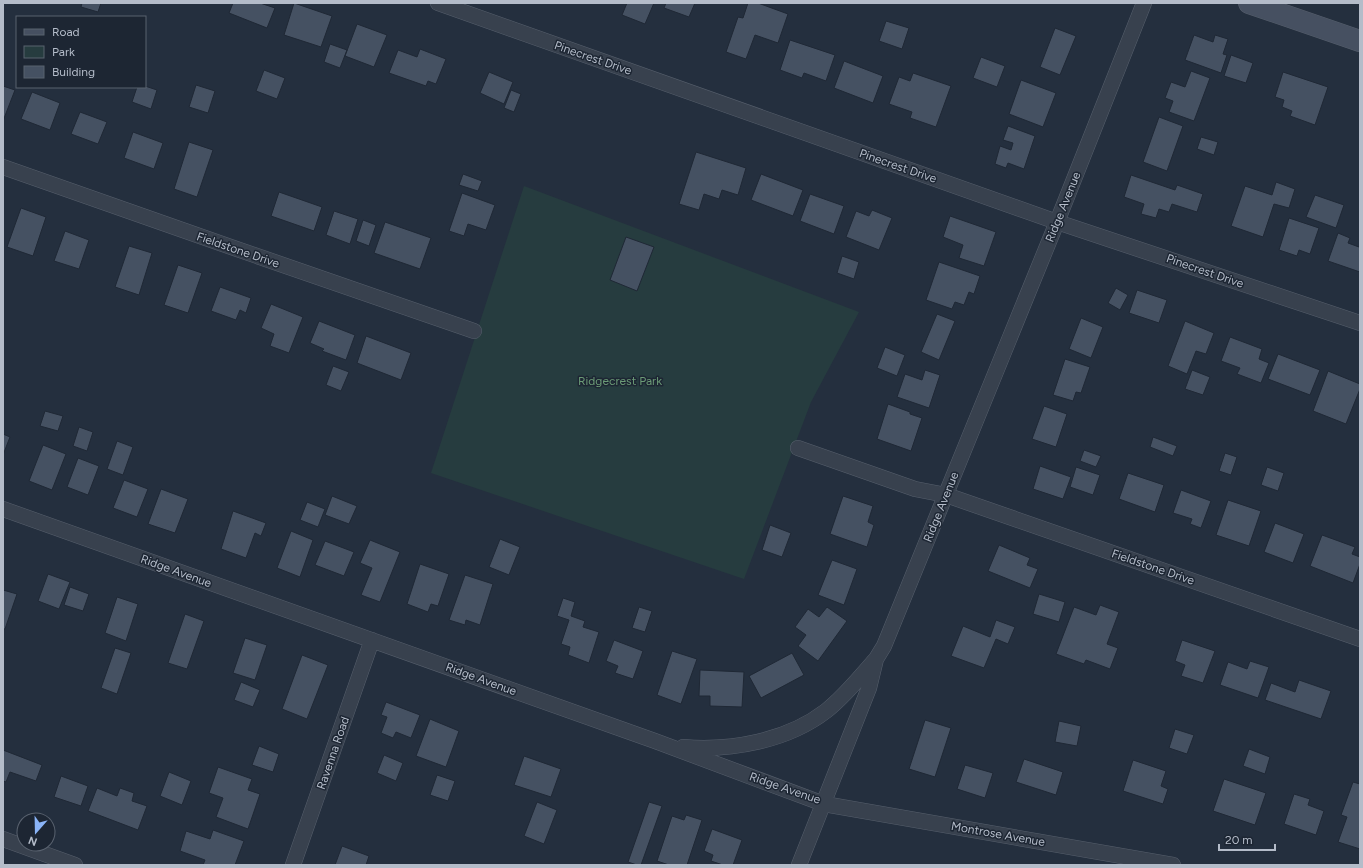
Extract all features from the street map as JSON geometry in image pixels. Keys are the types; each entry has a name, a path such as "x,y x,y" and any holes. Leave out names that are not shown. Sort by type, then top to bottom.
{"main road":[{"path":"1250,3 1360,41"}],"street":[{"name":"Pinecrest Drive","path":"438,3 1057,222 1360,323"},
{"name":"Ridge Avenue","path":"3,509 654,741 824,804 869,688 876,659 884,646 946,495 1144,3"},
{"name":"Fieldstone Drive","path":"3,167 474,331"},
{"name":"Fieldstone Drive","path":"798,448 915,489 946,495 1360,639"},
{"name":"Ravenna Road","path":"293,865 372,640"},
{"path":"654,741 675,746 714,748 745,745 774,738 801,726 825,711 846,693 876,659"},
{"path":"799,865 824,804"},
{"name":"Montrose Avenue","path":"824,804 1173,865"},
{"path":"3,839 75,865"}],"green space":[{"name":"Ridgecrest Park","path":"524,186 859,312 811,402 744,579 431,473"}],"building":[{"path":"82,3 101,3 98,12 81,7"},
{"path":"233,3 260,3 275,8 267,28 229,13"},
{"path":"294,3 332,16 321,47 284,35"},
{"path":"627,3 654,3 645,24 622,15"},
{"path":"666,3 695,3 689,17 664,8"},
{"path":"748,3 758,3 788,14 778,43 755,35 746,59 726,52 738,17 743,18"},
{"path":"886,21 909,28 902,49 879,41"},
{"path":"357,24 387,35 374,67 345,56"},
{"path":"1055,28 1076,36 1060,75 1040,67"},
{"path":"1194,35 1213,42 1215,35 1228,39 1223,54 1227,55 1221,73 1185,60"},
{"path":"790,40 835,55 826,81 804,73 802,78 780,70"},
{"path":"330,44 347,50 340,68 324,62"},
{"path":"420,49 446,59 436,84 428,81 426,86 389,73 398,50 417,57"},
{"path":"1231,55 1253,63 1246,83 1224,76"},
{"path":"981,57 1005,66 997,87 973,78"},
{"path":"844,61 883,76 873,103 834,88"},
{"path":"264,70 285,78 277,99 256,91"},
{"path":"1191,71 1210,78 1194,121 1169,112 1173,101 1165,98 1171,82 1185,87"},
{"path":"489,72 513,82 504,104 480,93"},
{"path":"1283,72 1328,87 1315,125 1290,116 1292,111 1282,107 1284,100 1275,97"},
{"path":"913,73 951,86 936,127 910,118 912,112 889,104 899,77 910,81"},
{"path":"1021,80 1056,93 1043,127 1009,114"},
{"path":"196,85 215,91 208,113 189,107"},
{"path":"3,86 15,90 3,121"},
{"path":"146,86 157,90 151,109 132,102 137,88 146,88"},
{"path":"511,90 521,94 514,112 504,108"},
{"path":"32,92 60,103 50,130 21,119"},
{"path":"80,112 107,122 98,144 71,134"},
{"path":"1159,117 1183,126 1167,171 1143,162"},
{"path":"1008,126 1035,136 1024,169 1008,163 1006,168 995,164 1000,146 1011,150 1013,143 1003,140"},
{"path":"133,132 163,143 154,169 124,158"},
{"path":"1201,137 1218,142 1214,155 1197,149"},
{"path":"189,142 213,150 197,197 174,189"},
{"path":"696,152 746,168 738,195 722,190 719,199 704,194 699,210 679,204"},
{"path":"463,174 482,181 478,191 459,185"},
{"path":"761,174 803,190 793,216 751,200"},
{"path":"1131,175 1175,190 1177,185 1203,194 1197,212 1172,204 1169,212 1159,209 1156,218 1141,214 1144,204 1124,197"},
{"path":"1276,182 1295,189 1289,208 1274,204 1263,237 1231,226 1245,186 1272,195"},
{"path":"279,192 322,207 314,231 271,216"},
{"path":"462,193 495,205 486,230 468,224 464,236 449,231"},
{"path":"810,194 844,206 834,234 800,221"},
{"path":"1315,195 1344,205 1336,228 1306,217"},
{"path":"21,208 46,217 33,256 7,247"},
{"path":"872,210 892,218 879,250 846,237 856,211 869,216"},
{"path":"334,211 358,219 350,244 326,235"},
{"path":"950,216 996,232 984,266 959,258 963,245 943,237"},
{"path":"1289,218 1319,228 1310,254 1299,250 1297,256 1279,250"},
{"path":"363,220 376,225 369,246 356,241"},
{"path":"385,222 431,238 420,269 374,253"},
{"path":"65,231 89,240 79,269 54,261"},
{"path":"1338,233 1350,238 1348,243 1359,247 1360,245 1360,272 1328,261"},
{"path":"626,237 654,247 637,291 610,280"},
{"path":"129,246 152,253 139,295 115,287"},
{"path":"842,256 859,262 854,279 837,273"},
{"path":"939,262 980,276 974,294 969,292 964,305 955,302 952,309 926,300"},
{"path":"178,265 202,273 188,313 164,305"},
{"path":"220,287 251,298 246,313 240,310 236,320 211,311"},
{"path":"1116,288 1128,295 1120,310 1108,303"},
{"path":"1137,290 1167,300 1159,323 1129,313"},
{"path":"271,304 303,317 289,353 270,346 274,334 261,328"},
{"path":"937,314 955,321 939,360 921,352"},
{"path":"1081,318 1103,327 1091,358 1069,349"},
{"path":"319,321 355,335 346,360 322,351 324,349 310,343"},
{"path":"1185,321 1214,333 1206,354 1196,351 1187,374 1168,366"},
{"path":"366,336 411,353 401,380 357,363"},
{"path":"1230,337 1262,349 1259,359 1269,363 1261,383 1237,374 1240,368 1221,361"},
{"path":"885,347 905,355 897,376 877,368"},
{"path":"1278,354 1320,370 1310,395 1268,379"},
{"path":"1065,359 1090,367 1081,393 1076,392 1073,401 1053,395"},
{"path":"333,366 349,372 341,391 326,385"},
{"path":"925,370 940,375 929,408 897,397 905,374 922,380"},
{"path":"1192,370 1210,377 1203,395 1185,389"},
{"path":"1328,371 1360,384 1360,389 1346,424 1313,411"},
{"path":"888,404 922,418 911,451 877,439"},
{"path":"1044,406 1067,414 1056,447 1032,439"},
{"path":"45,411 63,416 58,431 40,426"},
{"path":"79,427 93,432 87,451 73,446"},
{"path":"3,434 10,437 3,455"},
{"path":"1153,437 1177,446 1173,456 1150,447"},
{"path":"117,441 133,447 123,475 107,469"},
{"path":"43,445 66,454 52,490 29,481"},
{"path":"1084,450 1101,456 1096,467 1080,461"},
{"path":"1225,453 1237,457 1231,475 1219,471"},
{"path":"78,458 99,466 88,495 67,487"},
{"path":"1040,466 1071,477 1063,499 1033,489"},
{"path":"1076,467 1100,475 1093,495 1070,487"},
{"path":"1267,467 1284,473 1278,491 1261,485"},
{"path":"1128,473 1164,485 1155,512 1119,499"},
{"path":"124,480 148,489 137,517 113,508"},
{"path":"161,489 188,499 175,533 148,524"},
{"path":"1181,490 1211,501 1201,528 1190,524 1192,519 1173,513"},
{"path":"332,496 357,506 349,524 325,515"},
{"path":"843,496 873,506 868,522 874,525 867,547 830,534"},
{"path":"1228,500 1261,511 1249,546 1216,535"},
{"path":"307,502 325,509 318,527 300,520"},
{"path":"233,511 266,523 261,536 255,533 246,558 221,549"},
{"path":"1275,523 1304,534 1293,563 1264,552"},
{"path":"770,525 791,533 782,557 762,550"},
{"path":"291,531 313,540 300,577 277,568"},
{"path":"1322,535 1355,547 1352,554 1360,557 1360,564 1353,583 1310,566"},
{"path":"500,539 520,547 509,575 489,567"},
{"path":"370,540 400,552 380,602 361,595 372,568 360,563"},
{"path":"325,541 354,552 344,576 315,565"},
{"path":"999,545 1030,558 1027,565 1038,569 1030,588 988,571"},
{"path":"832,560 857,569 844,605 818,595"},
{"path":"420,564 449,574 438,606 431,604 428,612 407,604"},
{"path":"48,574 70,582 59,609 38,601"},
{"path":"465,575 493,584 480,625 466,620 465,625 449,620"},
{"path":"70,587 89,594 83,611 64,605"},
{"path":"3,590 17,594 5,629 3,629"},
{"path":"1039,594 1065,602 1059,622 1033,614"},
{"path":"117,597 138,604 126,641 105,633"},
{"path":"563,598 575,602 571,616 585,621 583,627 599,632 589,663 568,655 570,647 561,644 569,620 557,616"},
{"path":"1100,605 1119,612 1107,644 1118,648 1110,669 1086,660 1084,664 1056,654 1074,607 1096,615"},
{"path":"639,607 652,611 645,632 632,628"},
{"path":"827,607 847,621 818,661 798,646 806,635 795,627 808,609 819,617"},
{"path":"185,614 204,621 187,669 168,663"},
{"path":"996,620 1015,627 1008,644 996,639 984,668 951,656 963,626 990,637"},
{"path":"245,638 267,645 255,680 233,673"},
{"path":"614,640 643,651 633,679 615,673 618,666 606,661"},
{"path":"1182,640 1215,651 1203,683 1181,676 1185,665 1175,661"},
{"path":"115,648 131,653 117,694 101,688"},
{"path":"672,651 697,659 681,704 657,695"},
{"path":"792,653 804,675 761,698 749,676"},
{"path":"302,655 328,665 307,719 282,709"},
{"path":"1250,661 1269,667 1258,698 1220,685 1228,662 1247,669"},
{"path":"700,670 744,672 742,707 710,706 710,696 699,696"},
{"path":"1299,680 1331,691 1321,719 1265,700 1271,683 1295,692"},
{"path":"241,682 260,690 253,707 234,700"},
{"path":"386,702 420,715 411,738 396,732 393,738 381,733 387,717 381,715"},
{"path":"430,719 459,731 446,767 416,756"},
{"path":"925,720 951,728 935,777 909,769"},
{"path":"1059,721 1081,726 1077,746 1055,742"},
{"path":"1175,729 1194,735 1187,754 1169,748"},
{"path":"259,746 279,754 273,772 252,765"},
{"path":"1249,749 1270,757 1265,774 1243,766"},
{"path":"3,750 42,765 36,781 10,772 6,782 3,781"},
{"path":"384,755 403,763 396,781 377,773"},
{"path":"524,756 561,769 551,797 514,785"},
{"path":"1024,759 1063,772 1056,795 1016,782"},
{"path":"1133,760 1166,771 1161,786 1168,789 1163,804 1123,791"},
{"path":"965,765 993,773 985,798 957,789"},
{"path":"218,767 252,779 248,790 260,794 248,829 216,817 223,798 209,793"},
{"path":"169,772 191,781 182,805 160,796"},
{"path":"437,775 455,781 448,801 430,795"},
{"path":"61,776 88,786 81,806 54,797"},
{"path":"1224,779 1266,793 1255,825 1213,811"},
{"path":"1353,782 1360,784 1360,849 1338,842 1347,817 1341,815"},
{"path":"97,788 117,796 120,788 134,793 132,801 147,806 138,830 88,811"},
{"path":"1294,794 1310,799 1308,805 1324,811 1316,835 1284,824"},
{"path":"537,802 557,810 544,844 524,836"},
{"path":"649,802 662,806 641,865 637,865 628,862"},
{"path":"686,815 702,820 687,865 669,865 657,861 672,816 684,820"},
{"path":"712,829 742,840 733,865 723,865 711,861 713,855 704,851"},
{"path":"213,830 244,841 235,865 203,865 205,860 180,851 186,831 210,839"},
{"path":"342,846 369,856 366,865 335,865"}]}
